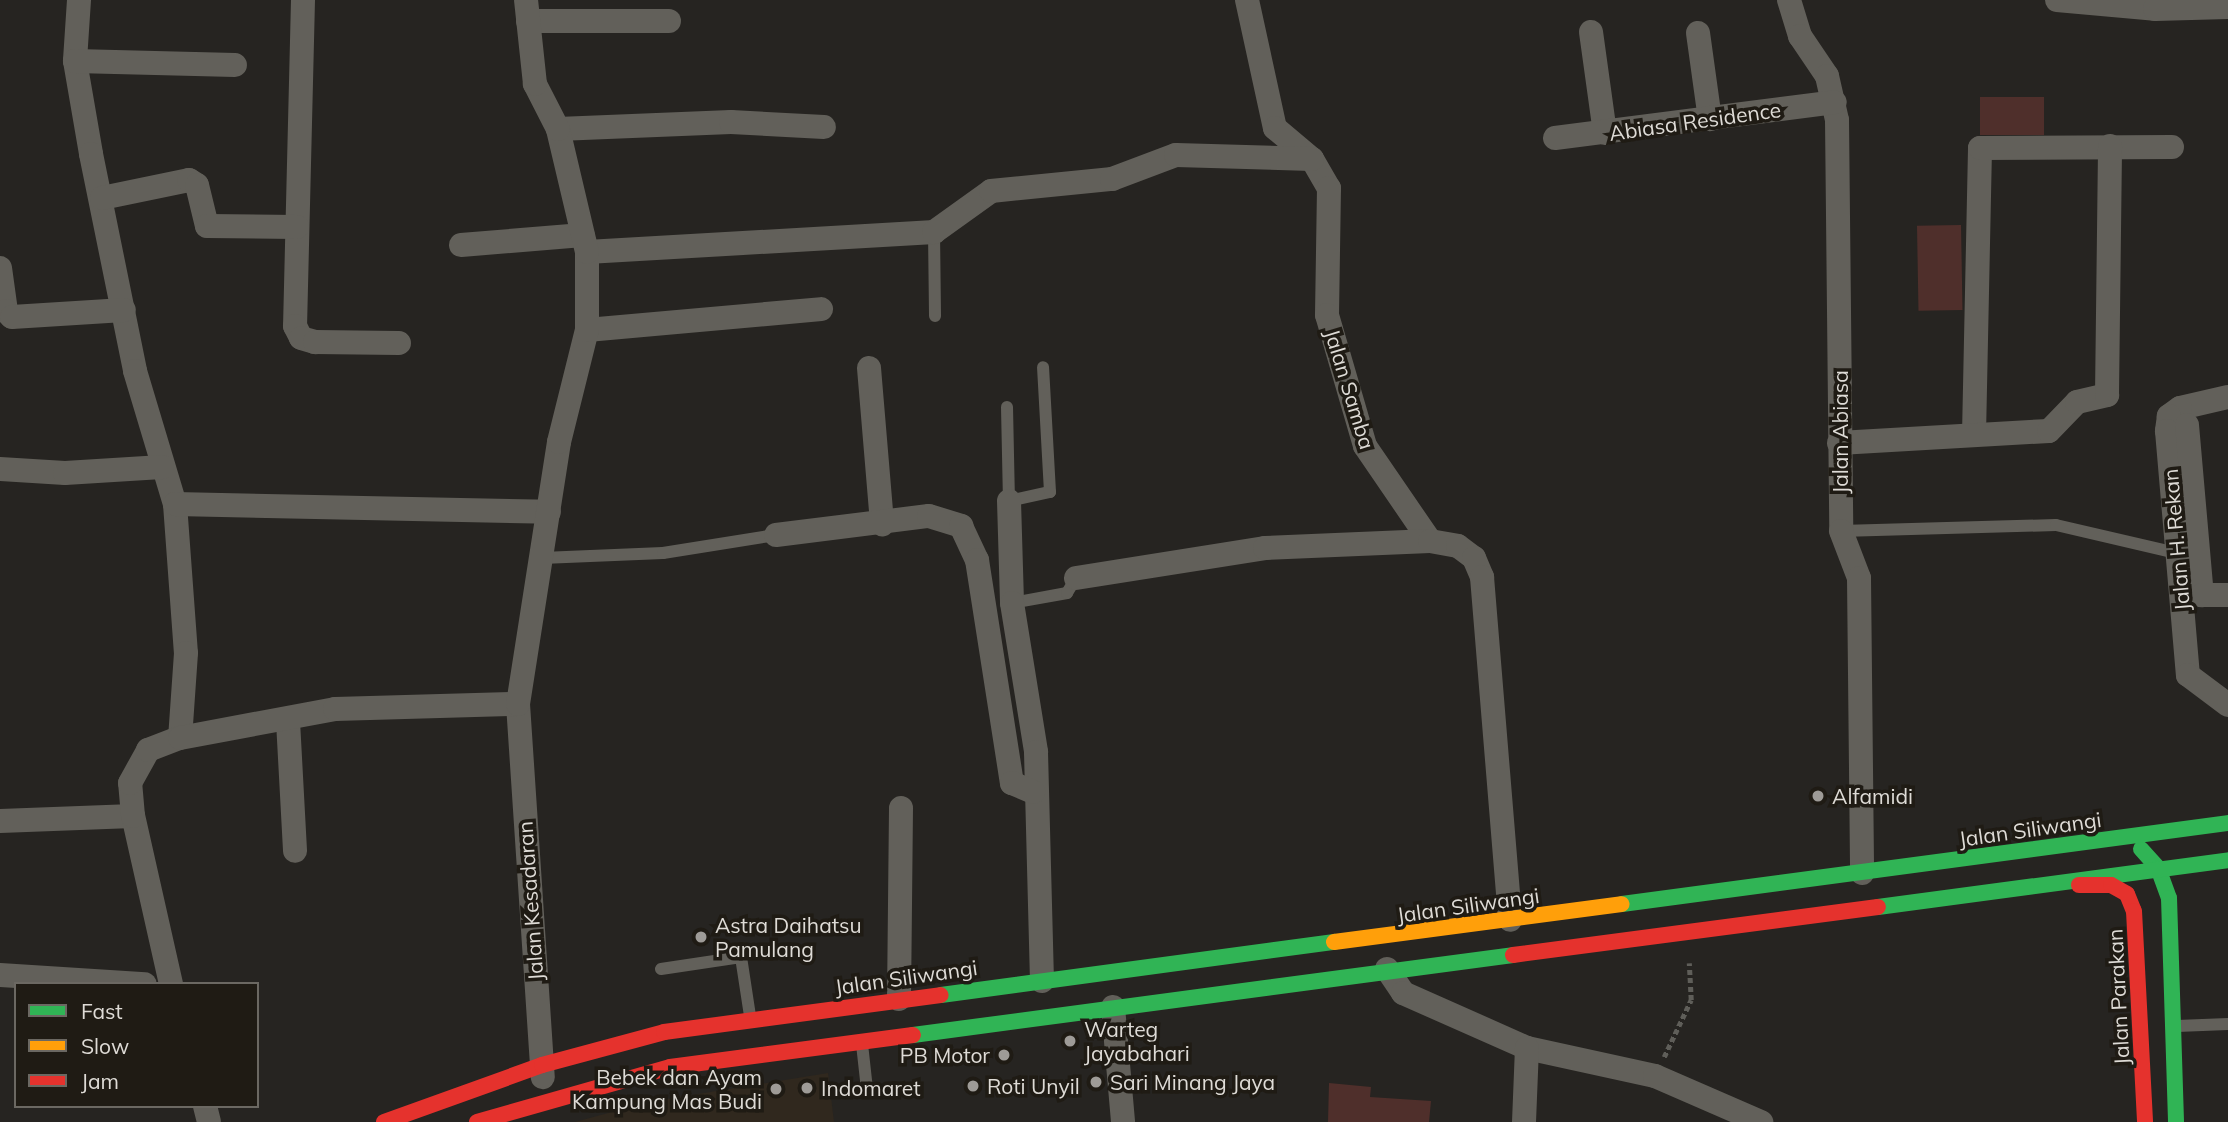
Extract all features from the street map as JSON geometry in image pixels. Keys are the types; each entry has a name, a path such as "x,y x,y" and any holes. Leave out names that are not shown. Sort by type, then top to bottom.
{"main road":[{"path":"2129,836 2228,823"},
{"name":"Jalan Siliwangi","path":"384,1122 542,1065 664,1032 2129,836 2158,869"},
{"path":"477,1122 545,1099 670,1067 1387,969 2228,859"},
{"path":"2158,869 2169,898 2177,1026 2176,1122"},
{"name":"Jalan Parakan","path":"2021,885 2111,885 2127,894 2134,911 2143,1029 2145,1122"}],"street":[{"path":"79,0 75,61 124,310 162,467 175,504 186,653 180,738"},
{"path":"303,0 297,227 300,338 399,343"},
{"name":"Jalan Samba","path":"1247,0 1275,128 1312,159 1329,188 1325,286 1336,359 1365,446 1430,541"},
{"name":"Jalan Abiasa","path":"1789,0 1835,102 1841,531 1859,578 1861,873"},
{"path":"2057,0 2155,9 2228,7"},
{"path":"527,11 670,20"},
{"name":"Jalan Kesadaran","path":"527,11 535,84 558,130 585,243 587,330 549,512 518,704 545,1099"},
{"path":"1591,32 1605,133"},
{"path":"1698,33 1710,119"},
{"path":"75,61 235,65"},
{"name":"Abiasa Residence","path":"1555,138 1835,102"},
{"path":"558,130 732,122 824,127"},
{"path":"1974,435 1975,156 1989,145 2172,147"},
{"path":"1839,443 2049,431 2077,402 2107,396 2110,146"},
{"path":"461,245 934,232 991,191 1112,179 1176,155 1312,159"},
{"path":"102,198 190,180 197,186 207,226 297,227"},
{"path":"0,268 12,317 124,310"},
{"path":"587,330 821,309"},
{"path":"869,368 882,524"},
{"name":"Jalan H. Rekan","path":"2228,397 2169,416 2176,553 2188,675 2228,705"},
{"path":"2188,425 2202,595 2228,594"},
{"path":"0,469 53,473 162,467"},
{"path":"1009,501 1012,603 1036,752 1033,792 1042,981"},
{"path":"175,504 549,512"},
{"path":"776,535 948,518 970,538 1012,783 1033,792"},
{"path":"1076,578 1265,548 1430,541 1458,546 1474,558 1482,577 1510,920"},
{"path":"171,982 134,816 135,764 158,743 288,721 335,709 518,704"},
{"path":"288,721 295,851"},
{"path":"900,999 901,808"},
{"path":"0,821 134,816"},
{"path":"1387,969 1403,993 1527,1048 1655,1076 1761,1122"},
{"path":"0,975 113,982"},
{"path":"1113,1007 1123,1122"},
{"path":"2143,1029 2177,1026"},
{"path":"1524,1122 1527,1048"}],"lane":[{"path":"934,232 935,316"},
{"path":"1007,407 1009,501 1049,492 1043,368"},
{"path":"1841,531 2056,525 2176,553"},
{"path":"541,558 663,553 776,535"},
{"path":"1012,603 1067,593 1076,578"},
{"path":"661,969 741,957 750,1020"},
{"path":"2177,1026 2228,1024"},
{"path":"862,1040 867,1089"}],"path":[{"path":"1655,1076 1691,1000 1689,953"}],"shaded area":[{"path":"1980,97 2044,97 2044,135 1980,135"},
{"path":"1961,225 1962,310 1918,311 1917,226"},
{"path":"828,1073 834,1122 575,1122 649,1102"},
{"path":"1329,1083 1371,1087 1370,1097 1431,1101 1429,1122 1328,1122"}],"traffic: fast":[{"path":"1622,904 2228,823"},
{"path":"2141,849 2158,868 2169,898 2176,1122"},
{"path":"1878,907 2228,860"},
{"path":"941,995 1334,942"},
{"path":"913,1035 1513,955"}],"traffic: slow":[{"path":"1334,942 1622,904"}],"traffic: jam":[{"path":"2079,885 2111,885 2127,894 2134,911 2145,1122"},
{"path":"1513,955 1878,907"},
{"path":"384,1122 542,1065 664,1032 941,995"},
{"path":"477,1122 670,1067 913,1035"}],"place":[{"name":"Alfamidi","path":"1818,796"},
{"name":"Astra Daihatsu Pamulang","path":"701,937"},
{"name":"Warteg Jayabahari","path":"1070,1041"},
{"name":"PB Motor","path":"1004,1055"},
{"name":"Sari Minang Jaya","path":"1096,1082"},
{"name":"Roti Unyil","path":"973,1086"},
{"name":"Indomaret","path":"807,1088"},
{"name":"Bebek dan Ayam Kampung Mas Budi","path":"776,1089"}]}
